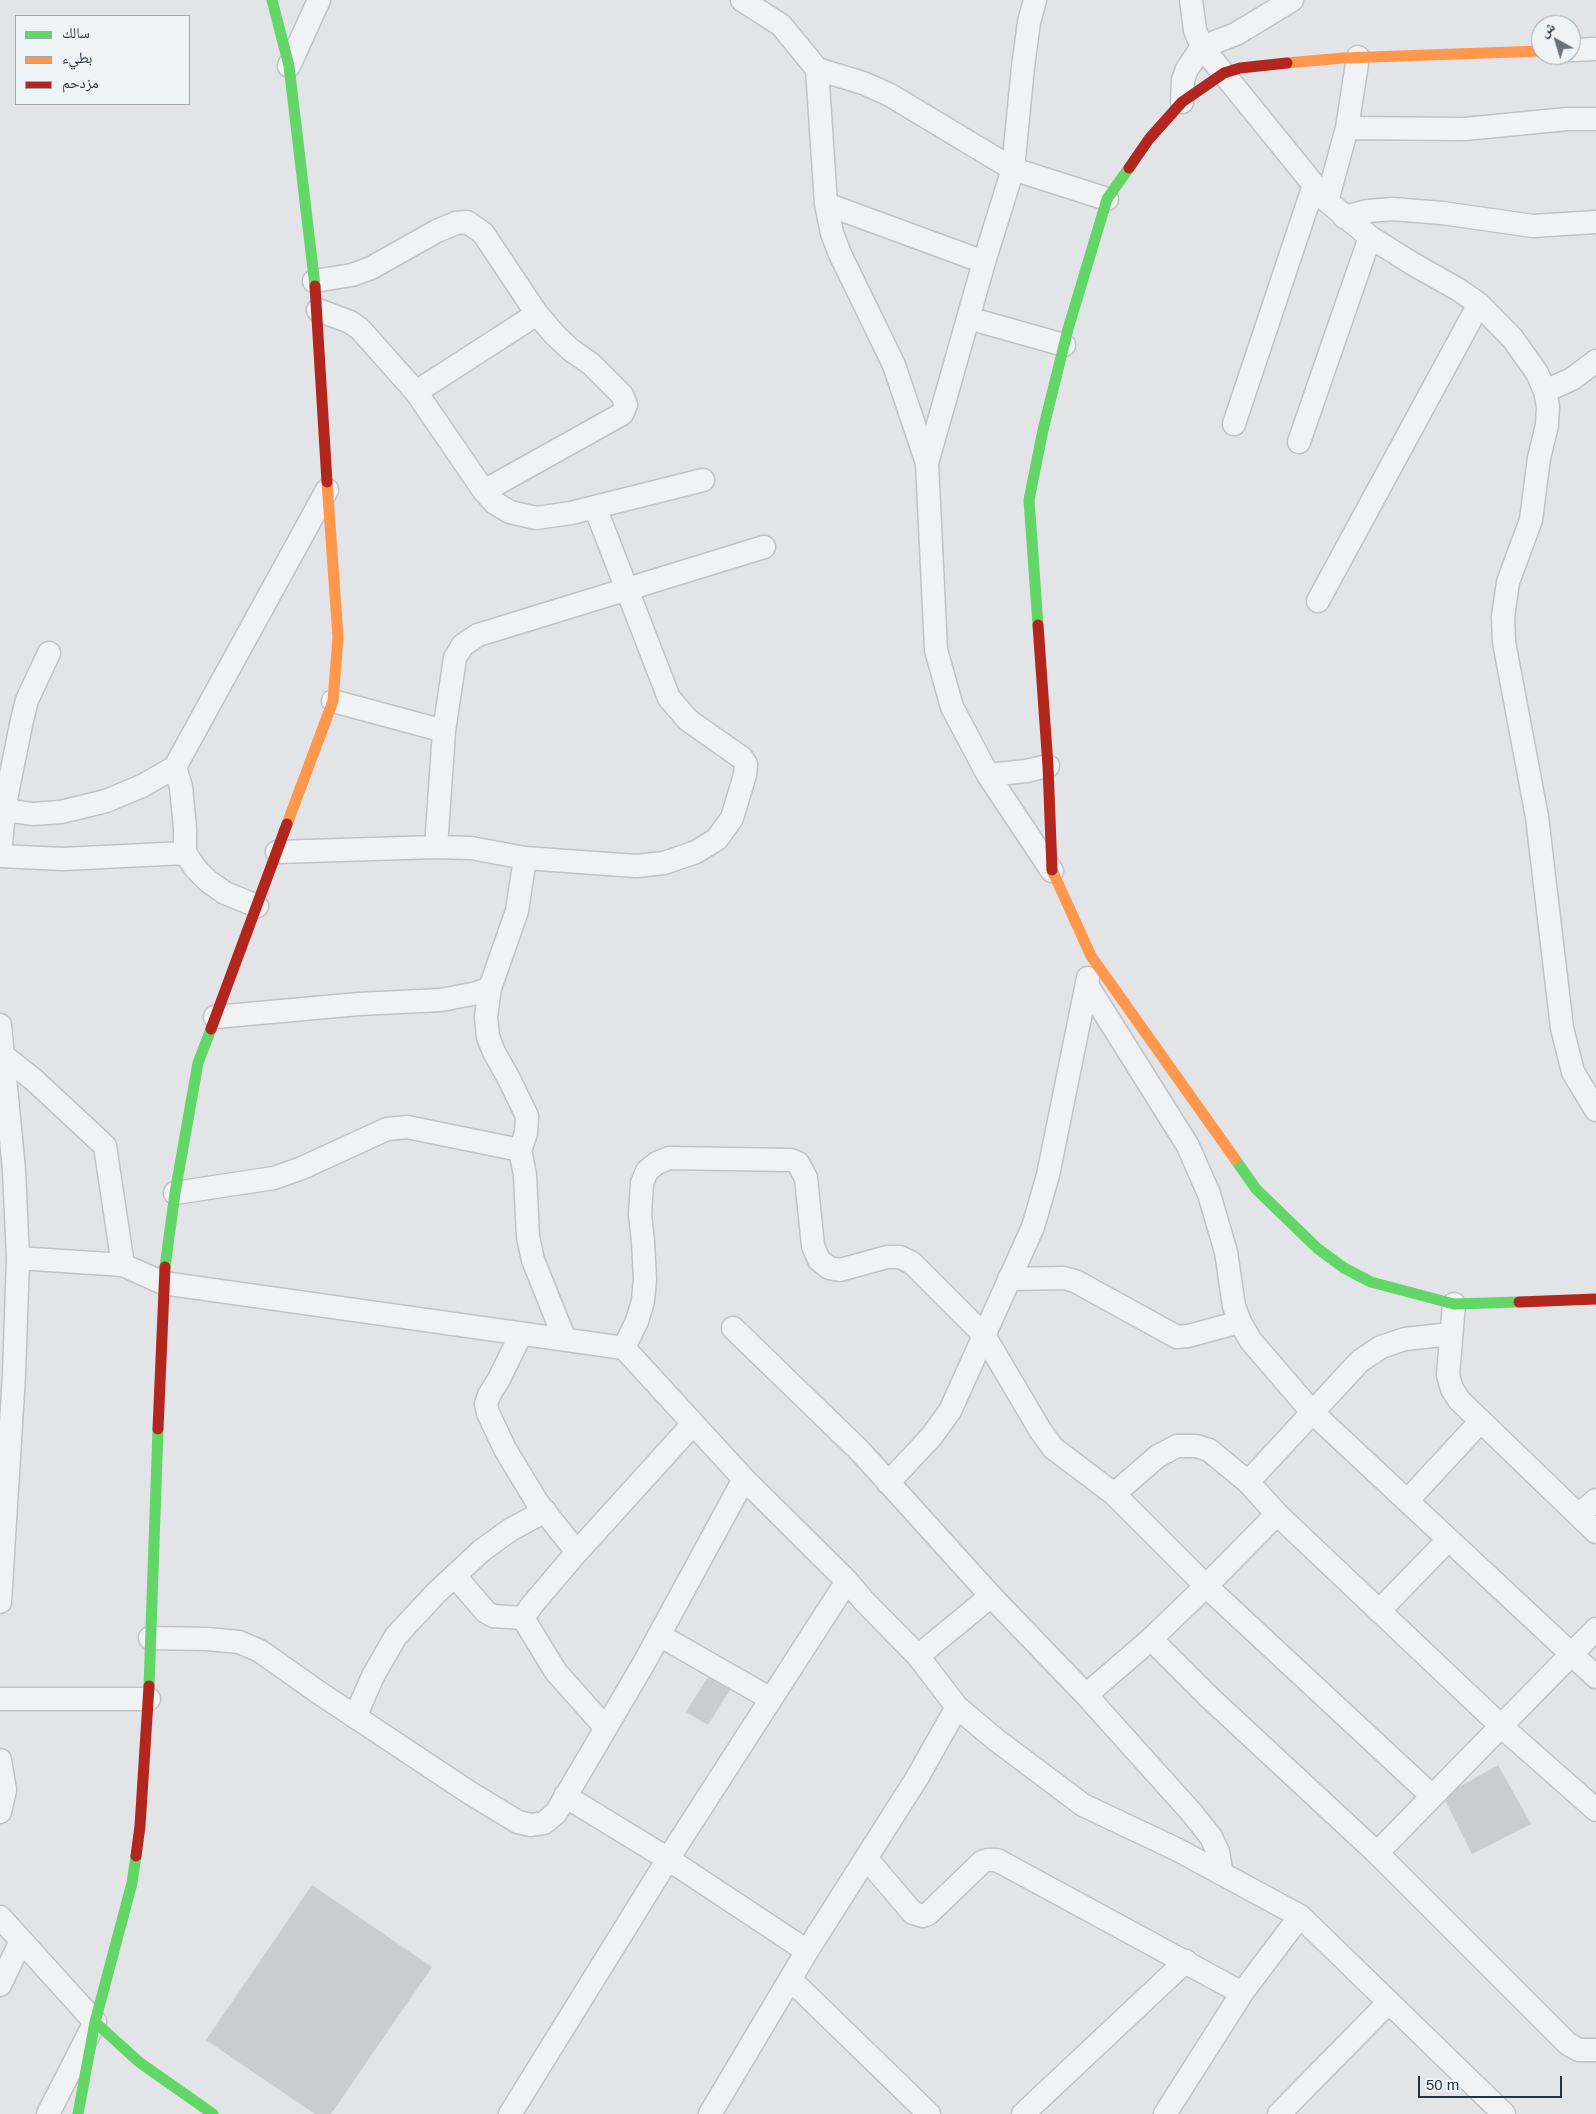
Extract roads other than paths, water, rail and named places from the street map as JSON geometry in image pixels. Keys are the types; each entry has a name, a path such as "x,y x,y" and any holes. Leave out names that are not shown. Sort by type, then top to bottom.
{"street":[{"path":"78,2114 95,2022 132,1883 146,1755 149,1699 163,1284 175,1193 198,1064 333,701 338,637 327,490 318,310 288,66 272,0"},
{"path":"288,66 318,0"},
{"path":"742,0 781,25 817,69 863,82 890,95 1013,169 1107,199"},
{"path":"926,463 1013,169 1023,67 1029,22 1035,0"},
{"path":"1191,0 1195,30 1202,47 1320,193 1344,217 1370,237 1412,264 1460,290 1479,304 1513,339 1537,373 1545,391 1548,406 1547,425 1538,466 1531,520 1508,582 1503,617 1504,642 1537,817 1562,1028 1573,1072 1596,1110"},
{"path":"1182,102 1183,80 1187,69 1202,47 1236,34 1292,0"},
{"path":"1581,50 1596,50"},
{"path":"1052,871 1048,766 1029,500 1064,345 1107,199 1149,139 1182,102 1224,72 1240,68 1358,57 1531,51"},
{"path":"1234,424 1320,193 1347,128 1358,57"},
{"path":"817,69 826,204 832,233 840,254 894,365 926,463 936,650 952,707 988,775 1052,871 1091,956 1256,1189 1317,1248 1344,1268 1371,1282 1454,1304 1596,1299"},
{"path":"1347,128 1465,129 1567,119 1596,119"},
{"path":"826,204 984,262"},
{"path":"1344,217 1368,211 1393,209 1442,213 1533,226 1596,222"},
{"path":"314,281 352,275 372,268 437,231 456,223 467,222 483,233 536,314 554,334 571,350 591,364 622,395 626,405 622,414 484,491"},
{"path":"1299,442 1370,237"},
{"path":"1318,601 1479,304"},
{"path":"318,310 350,322 360,329 416,392 484,491 495,503 510,512 536,518 595,507 703,480"},
{"path":"416,392 536,314"},
{"path":"968,318 1064,345"},
{"path":"1545,391 1572,379 1596,361"},
{"path":"2,809 32,814 62,812 106,801 142,786 176,768 327,490"},
{"path":"278,852 436,847 471,848 525,858 636,866 664,863 696,852 717,839 732,818 745,775 746,764 742,758 688,720 669,698 595,507"},
{"path":"436,847 444,731 455,658 463,645 478,635 764,547"},
{"path":"49,653 26,706 2,809 0,856 64,859 185,853"},
{"path":"333,701 444,731"},
{"path":"988,775 1026,772 1048,766"},
{"path":"176,768 181,787 185,853 196,869 224,893 257,906"},
{"path":"525,858 517,911 490,988 486,1017 488,1037 527,1116 526,1133 520,1150 525,1176 528,1238 533,1260 566,1340"},
{"path":"888,1482 931,1437 950,1411 1033,1227 1048,1175 1091,956"},
{"path":"1087,984 1188,1146 1209,1194 1226,1252 1234,1306 1240,1322 1251,1340 1313,1413 1596,1678"},
{"path":"215,1017 359,1004 441,1000 477,993 490,988"},
{"path":"0,1025 14,1170 18,1258 7,1330 14,1375 0,1602"},
{"path":"4,1056 34,1080 105,1146 124,1265"},
{"path":"175,1193 274,1178 302,1168 387,1128 407,1127 520,1150"},
{"path":"624,1348 637,1321 643,1301 645,1279 640,1214 642,1183 647,1171 657,1163 669,1158 791,1160 798,1163 806,1178 813,1246 819,1260 829,1268 840,1270 887,1257 900,1257 920,1271 984,1335 1040,1430 1053,1448 1114,1494 1206,1586 1432,1796"},
{"path":"18,1258 124,1265 163,1284 624,1348 744,1479 847,1581 864,1602 918,1656 957,1707 995,1739 1083,1804 1178,1850 1300,1916 1504,2114"},
{"path":"1010,1278 1064,1278 1075,1281 1177,1337 1188,1336 1240,1322"},
{"path":"1454,1304 1448,1374 1452,1389 1459,1400 1596,1532"},
{"path":"733,1328 860,1451 991,1596 1086,1695 1192,1813 1211,1837 1218,1852 1222,1874"},
{"path":"521,1334 499,1379 488,1395 486,1404 488,1413 506,1448 545,1512 577,1552"},
{"path":"1248,1482 1360,1362 1381,1347 1405,1339 1451,1334"},
{"path":"1407,1501 1481,1421"},
{"path":"523,1618 532,1604 577,1552 693,1424"},
{"path":"1114,1494 1158,1456 1178,1446 1196,1446 1209,1450 1248,1482 1277,1514 1501,1726 1596,1810"},
{"path":"150,1638 207,1639 239,1642 260,1651 470,1793 518,1822 531,1825 544,1823 556,1813 659,1635 744,1479"},
{"path":"1578,1515 1596,1500"},
{"path":"355,1716 373,1676 396,1636 481,1551 510,1530 545,1512"},
{"path":"1086,1695 1151,1639 1277,1514"},
{"path":"1380,1611 1448,1540"},
{"path":"455,1576 486,1612 493,1616 523,1618"},
{"path":"510,2114 668,1859 847,1581"},
{"path":"918,1656 991,1596"},
{"path":"523,1618 556,1672 605,1727"},
{"path":"1377,1853 1596,1629"},
{"path":"659,1635 771,1700"},
{"path":"1151,1639 1209,1697 1377,1853 1568,2044 1579,2050 1596,2050"},
{"path":"0,1699 149,1699"},
{"path":"710,2114 807,1951 917,1778 957,1707"},
{"path":"0,1760 5,1790 0,1812"},
{"path":"565,1796 668,1859 807,1951"},
{"path":"866,1858 913,1913 923,1916 928,1914 982,1862 996,1860 1186,1961 1242,1993"},
{"path":"1165,2114 1242,1993 1300,1916"},
{"path":"0,1917 95,2022 139,2062 213,2114"},
{"path":"0,1985 21,1941"},
{"path":"1023,2114 1186,1961"},
{"path":"791,1980 929,2114"},
{"path":"1279,2114 1389,2002"},
{"path":"48,2114 95,2022"}]}
